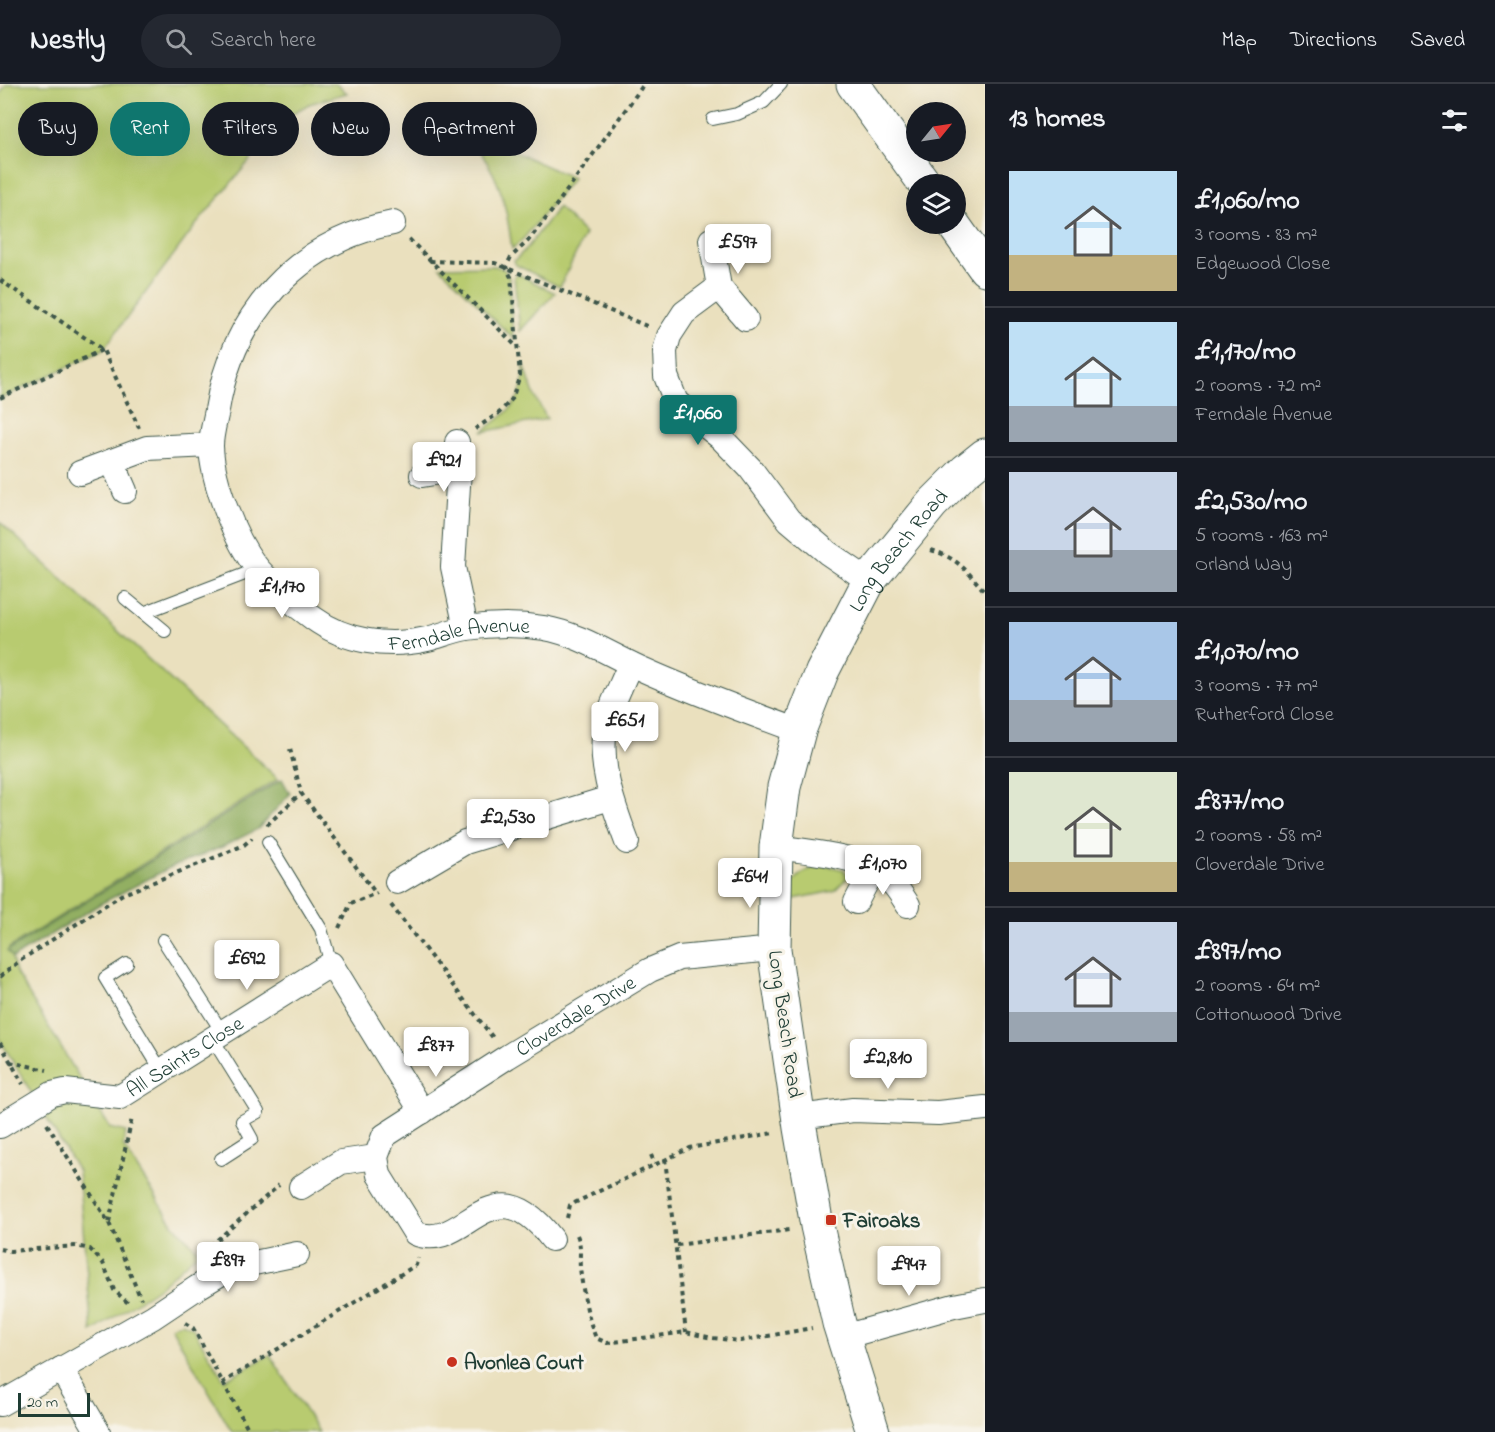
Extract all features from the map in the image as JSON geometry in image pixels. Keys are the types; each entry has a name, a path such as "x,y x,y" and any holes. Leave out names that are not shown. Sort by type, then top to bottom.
{"street":[{"path":"853,84 918,174"},
{"name":"Ferndale Avenue","path":"393,223 366,228 302,262 274,288 249,323 231,354 219,397 211,445 219,489 241,544 258,569 314,618 348,638 382,643 424,640 466,628 510,625 546,628 582,641 688,690 799,731"},
{"path":"960,234 985,269"},
{"path":"711,240 719,287 746,320"},
{"path":"719,287 684,313 669,336 665,351 666,376 676,402 721,438 750,468 789,520 828,553 869,581"},
{"path":"457,442 459,470 453,567 466,628"},
{"path":"80,473 147,448 211,445"},
{"name":"Long Beach Road","path":"873,1432 841,1330 817,1226 799,1123 774,949 776,847 784,787 799,731 822,672 869,581 932,504 965,471 985,455"},
{"path":"112,461 125,491"},
{"path":"422,475 459,470"},
{"path":"627,842 610,798 604,758 607,721 630,664"},
{"path":"397,882 465,842 610,798"},
{"path":"776,847 838,856 866,865 893,885 909,905"},
{"path":"856,902 873,870"},
{"name":"Cloverdale Drive","path":"376,1157 384,1136 507,1057 650,970 679,957 774,949"},
{"path":"331,963 422,1112"},
{"name":"All Saints Close","path":"0,1126 52,1094 65,1090 120,1096 331,963"},
{"path":"799,1123 853,1110 938,1113 985,1108"},
{"path":"293,1184 341,1162 376,1157 379,1174 415,1233 424,1237 436,1238 486,1209 502,1205 519,1210 546,1230"},
{"path":"0,1404 153,1317 230,1268 297,1254"},
{"path":"841,1330 985,1300"},
{"path":"61,1369 98,1432"}],"lane":[{"path":"713,119 737,114 764,102 781,84"},
{"path":"143,613 258,569"},
{"path":"126,598 165,631"},
{"path":"268,843 321,929 331,963"},
{"path":"163,940 258,1112 242,1122 252,1139 221,1159"},
{"path":"127,964 105,978 161,1070"}],"path":[{"path":"506,267 511,256 528,241 552,211 644,84"},
{"path":"393,223 517,346"},
{"path":"430,261 495,263 669,336"},
{"path":"457,442 499,412 512,399 520,375 511,277 506,267"},
{"path":"0,280 103,350 124,392 147,448"},
{"path":"0,398 103,350"},
{"path":"901,541 948,555 961,564 985,592"},
{"path":"264,827 301,793"},
{"path":"0,977 18,962 121,896 244,845 258,833"},
{"path":"331,963 333,941 351,903 376,894 397,882"},
{"path":"0,1043 34,1105 109,1222 144,1308 153,1317"},
{"path":"799,1123 690,1148 570,1205 567,1218 580,1242 580,1266 591,1326 596,1338 607,1343 686,1332 740,1341 841,1330"},
{"path":"651,1155 655,1164"},
{"path":"665,1159 686,1332"},
{"path":"196,1259 249,1210 293,1184"},
{"path":"546,1230 567,1218"},
{"path":"677,1245 817,1226"},
{"path":"222,1383 416,1265 424,1237"},
{"path":"0,1249 10,1251 76,1246 90,1249 103,1263 114,1290 127,1303 168,1324 182,1321 193,1328 250,1432"}],"green space":[{"path":"7,84 336,84 347,93 311,102 299,110 299,102 202,102 202,156 253,156 195,226 103,350 0,399 0,94"},
{"path":"483,156 524,156 573,178 524,238 512,249 504,201"},
{"path":"558,207 585,234 560,287 516,265 514,261 528,247"},
{"path":"495,266 504,269 509,278 513,338 440,267"},
{"path":"518,274 555,293 520,331 514,276"},
{"path":"524,365 535,397 547,419 482,432 514,404 522,388"},
{"path":"0,522 278,779 9,948 16,973 110,1128 126,1132 123,1146 173,1224 199,1252 159,1287 92,1332 78,1171 0,1040"},
{"path":"282,779 290,794 258,829 222,847 169,868 100,904 13,958 7,951"},
{"path":"820,866 844,870 848,877 834,891 794,899 786,895 799,876"},
{"path":"182,1323 193,1328 224,1380 270,1355 319,1432 232,1432 171,1327"}],"place":[{"name":"Fairoaks","path":"831,1220"},
{"name":"Avonlea Court","path":"452,1362"}]}
